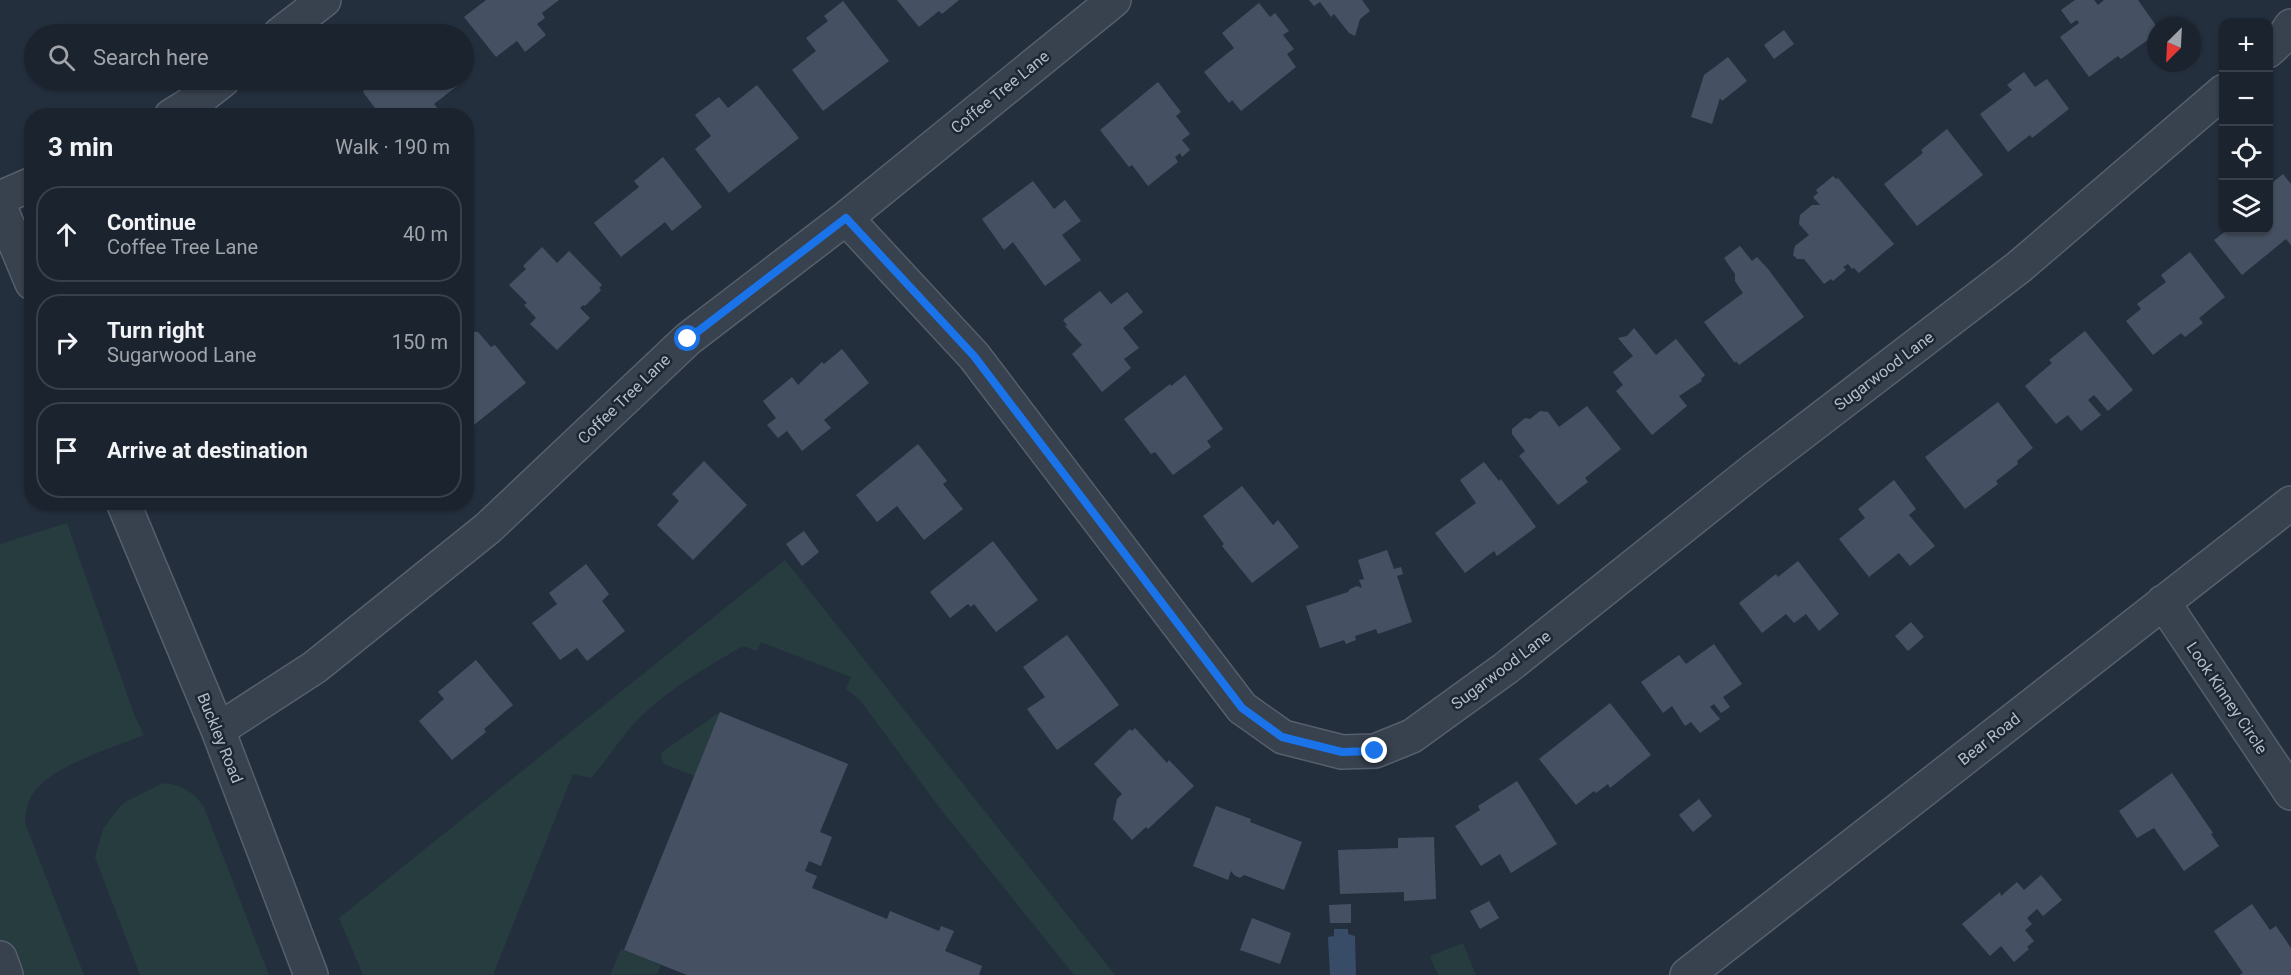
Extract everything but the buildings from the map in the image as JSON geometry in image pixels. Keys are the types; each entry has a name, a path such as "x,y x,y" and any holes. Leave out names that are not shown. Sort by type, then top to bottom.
{"street":[{"path":"293,24 324,0"},
{"name":"Coffee Tree Lane","path":"218,730 315,667 488,528 688,339 846,218 1114,0"},
{"path":"2273,47 2285,36 2291,26"},
{"path":"184,108 210,90"},
{"name":"Sugarwood Lane","path":"846,218 974,356 1242,708 1282,737 1342,752 1375,751 1412,736 1506,668 1755,469 2019,267 2219,94"},
{"path":"0,198 24,188"},
{"path":"0,207 24,264"},
{"name":"Bear Road","path":"1687,975 2291,503"},
{"name":"Buckley Road","path":"126,510 218,730 311,975"},
{"name":"Look Kinney Circle","path":"2163,602 2291,793"},
{"path":"0,958 6,975"}],"green space":[{"path":"67,523 135,717 144,735 84,758 55,774 34,792 27,807 25,823 84,975 0,975 0,544"},
{"path":"785,560 1115,975 1074,975 939,807 860,700 846,689 851,677 761,642 757,651 743,646 684,682 656,703 631,727 591,778 573,774 493,975 363,975 339,918"},
{"path":"720,712 695,776 664,764 661,757 662,752"},
{"path":"163,783 176,785 186,790 204,807 269,975 140,975 95,857 103,829 117,810 125,802"},
{"path":"1463,943 1476,975 1438,975 1430,956"},
{"path":"621,949 661,965 657,974 610,975"}],"water":[{"path":"1334,929 1348,929 1348,934 1355,936 1356,975 1330,975 1328,937 1334,936"}],"route":[{"path":"688,339 846,218 974,356 1242,708 1282,737 1342,752 1375,751"}]}
